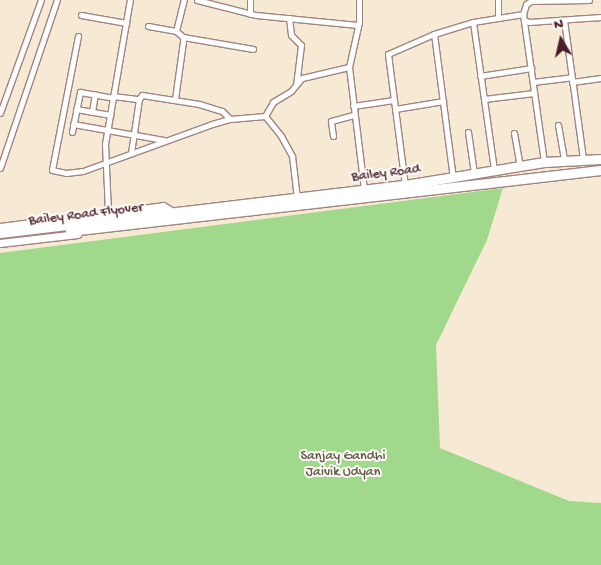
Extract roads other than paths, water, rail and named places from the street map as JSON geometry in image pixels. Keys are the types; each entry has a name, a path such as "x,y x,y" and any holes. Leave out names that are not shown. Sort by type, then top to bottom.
{"highway":[{"name":"Bailey Road","path":"174,215 457,178 474,173 544,162 583,158 601,159"},
{"path":"600,170 554,172 550,169 555,166 601,159"},
{"path":"457,178 530,169 534,171 532,174 506,181"},
{"name":"Bailey Road","path":"174,215 600,170"},
{"name":"Bailey Road Flyover","path":"0,239 34,232 174,215"},
{"name":"Bailey Road Flyover","path":"0,233 34,232"}],"main road":[{"path":"0,227 163,206 174,215 171,222 0,243"}],"street":[{"path":"0,113 41,0"},
{"path":"0,168 57,0"},
{"path":"108,212 105,162 108,130 130,0"},
{"path":"176,31 184,0"},
{"path":"197,0 250,14 358,25"},
{"path":"250,0 250,14"},
{"path":"360,0 358,25 350,67 364,190"},
{"path":"498,0 498,17"},
{"path":"544,162 524,17 526,4 531,1 589,0"},
{"path":"81,15 126,23"},
{"path":"405,185 388,54 434,34 473,22 498,17 524,17"},
{"path":"524,17 528,22 601,17"},
{"path":"289,18 291,36 301,45 296,83"},
{"path":"564,20 583,158"},
{"path":"473,22 494,170"},
{"path":"148,26 176,31 183,37 253,49"},
{"path":"434,34 443,101 457,178"},
{"path":"78,36 50,168 66,173 75,172 230,119 265,116"},
{"path":"175,99 183,37"},
{"path":"265,116 273,102 291,91 296,83 306,76 350,67"},
{"path":"480,76 531,68"},
{"path":"533,82 601,78"},
{"path":"0,92 7,93"},
{"path":"72,132 80,92 139,99"},
{"path":"484,100 534,93"},
{"path":"92,112 95,94"},
{"path":"131,153 139,99 142,95 175,99 220,110 230,119"},
{"path":"353,106 394,100"},
{"path":"395,109 443,101"},
{"path":"76,109 110,114"},
{"path":"333,136 331,121 354,115"},
{"path":"265,116 281,136 292,156 297,198"},
{"path":"73,124 164,141"},
{"path":"558,125 564,160"},
{"path":"468,132 474,173"},
{"path":"514,133 520,166"}],"park label":[{"name":"Sanjay Gandhi Jaivik Udyan","path":"343,466"}]}
